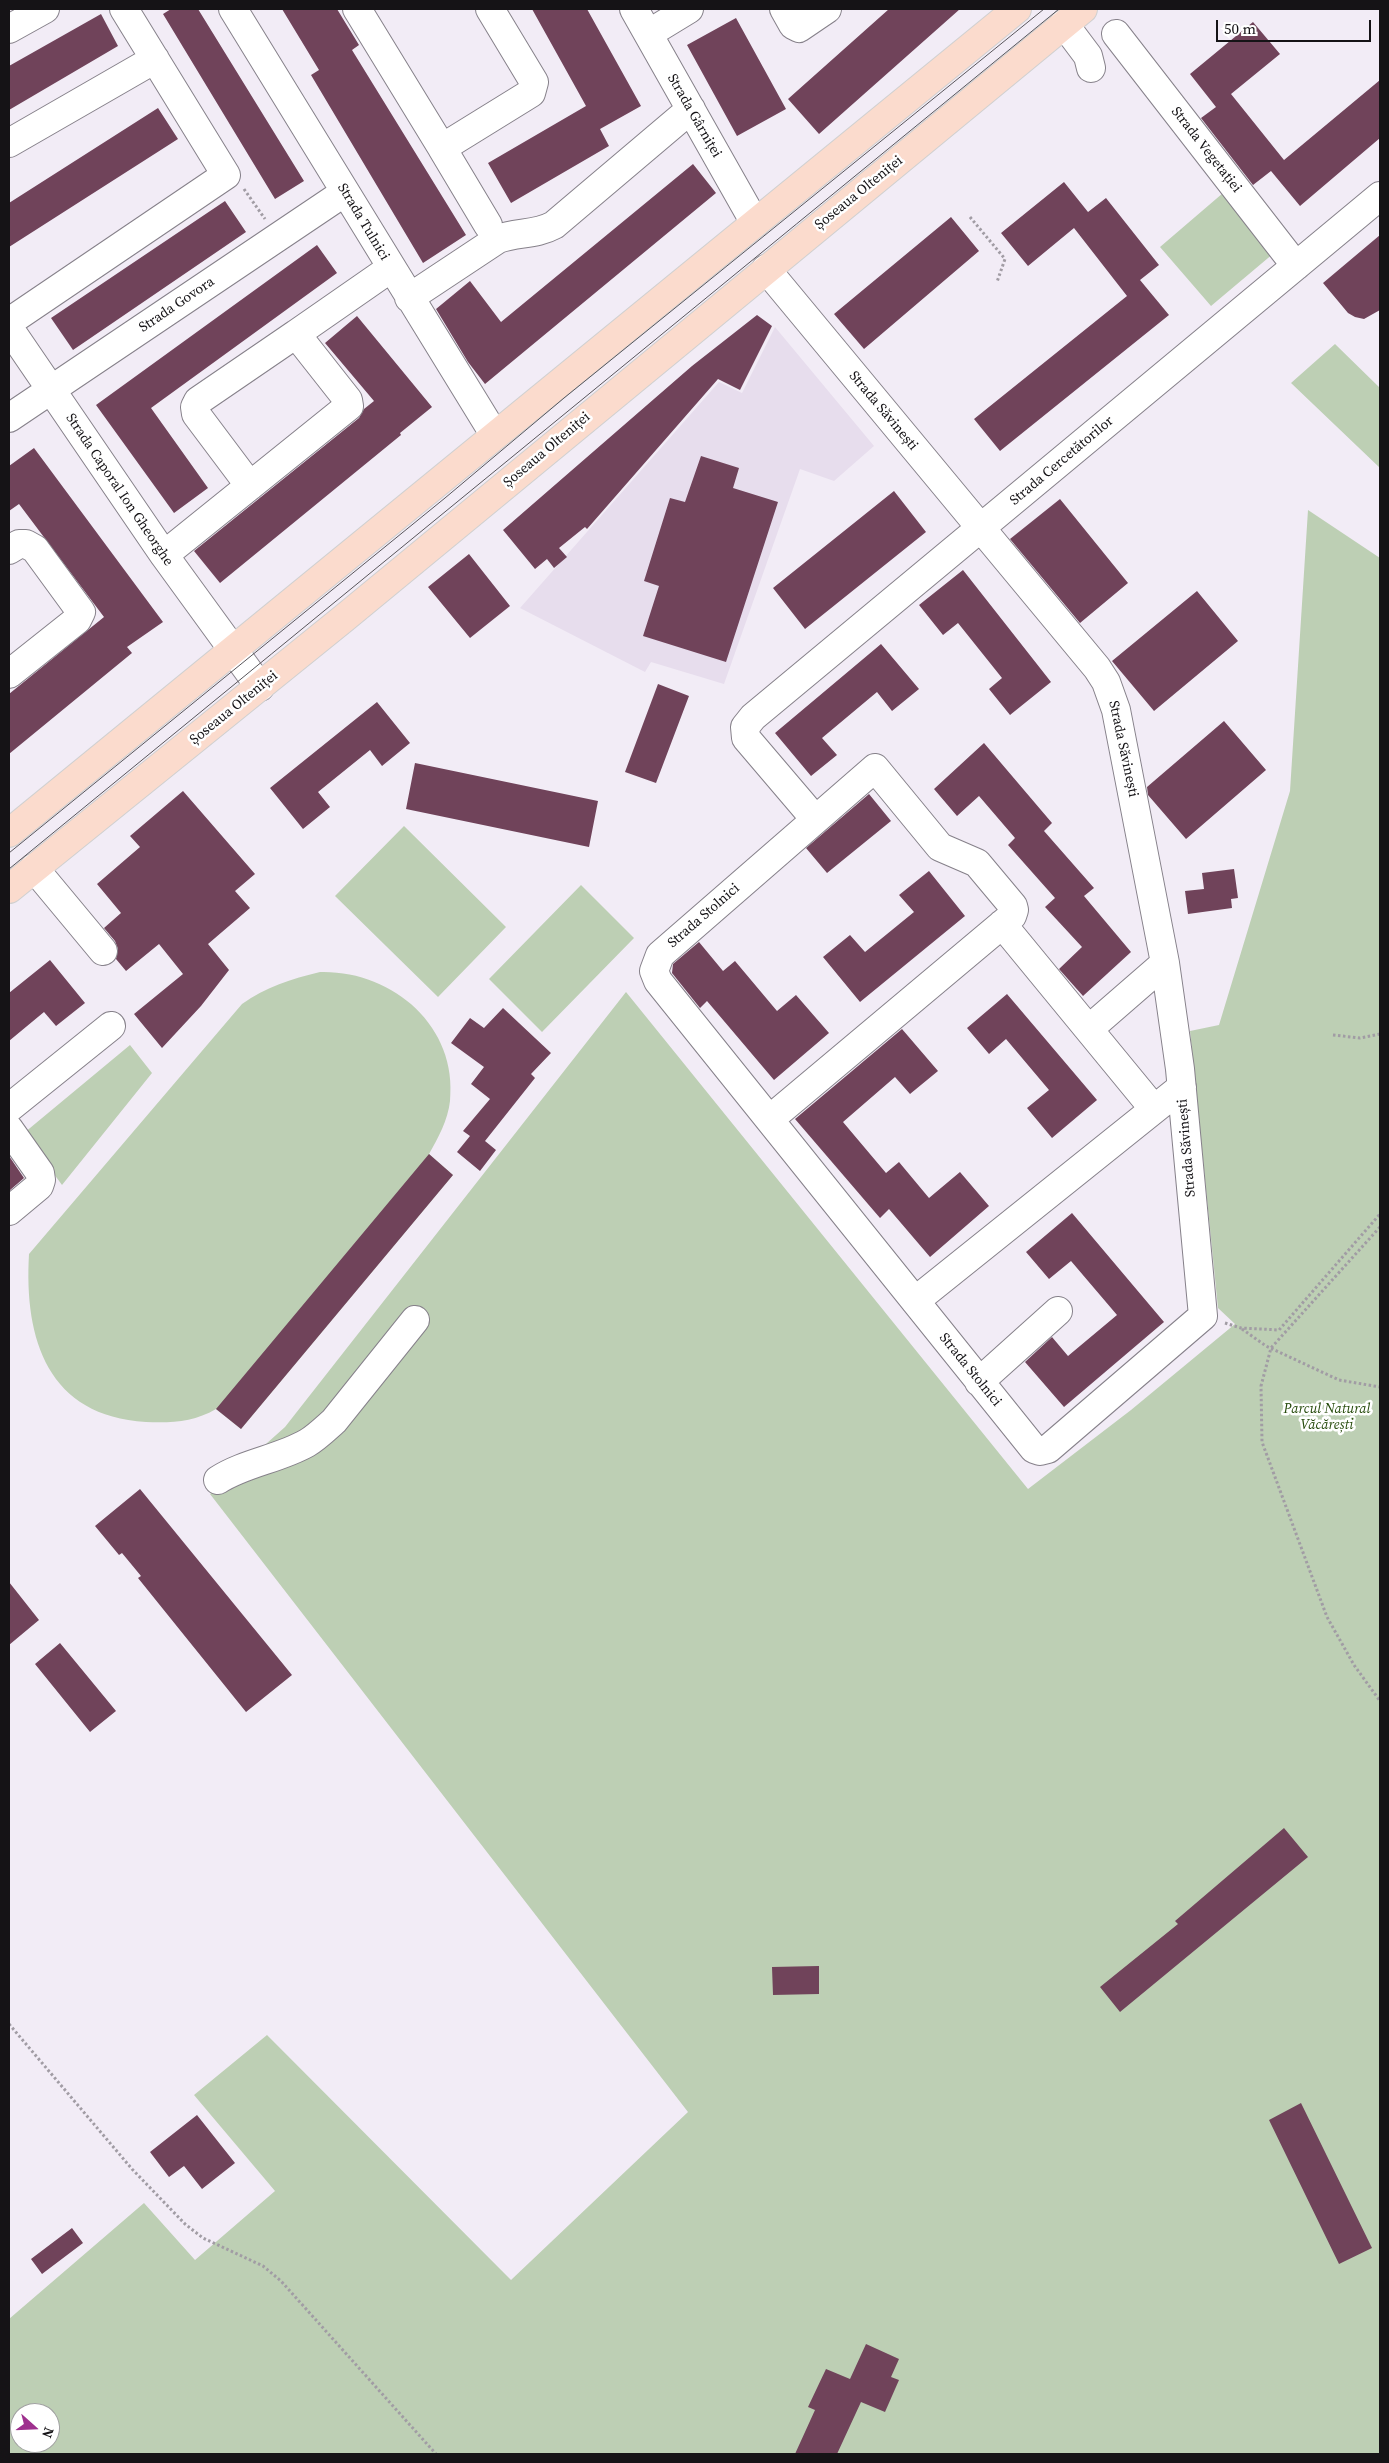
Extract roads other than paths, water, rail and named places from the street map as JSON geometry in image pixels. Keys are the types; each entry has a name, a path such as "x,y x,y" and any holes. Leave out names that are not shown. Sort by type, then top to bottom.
{"main road":[{"path":"9,833 494,434 1017,9"},
{"name":"Șoseaua Olteniței","path":"9,889 260,687 1073,17"}],"street":[{"path":"9,29 45,9"},
{"path":"9,322 226,175 124,9"},
{"name":"Strada Tulnici","path":"233,9 494,434"},
{"path":"357,9 488,225"},
{"path":"442,148 531,93 534,88 534,82 490,9"},
{"name":"Strada Gârniței","path":"634,9 755,223"},
{"path":"648,34 689,9"},
{"path":"784,9 793,25 799,28 805,26 827,9"},
{"path":"1073,17 1091,68"},
{"name":"Strada Vegetației","path":"1116,34 1296,266"},
{"path":"9,143 155,59"},
{"path":"409,298 498,240 509,235 542,232 554,225 691,109"},
{"name":"Strada Govora","path":"9,418 345,192"},
{"name":"Strada Cercetătorilor","path":"815,819 746,738 745,727 753,717 1380,196"},
{"path":"250,486 196,414 195,407 198,401 391,268"},
{"name":"Strada Săvinești","path":"766,269 1097,668 1109,688 1118,719 1166,962 1182,1087 1203,1316"},
{"name":"Strada Caporal Ion Gheorghe","path":"9,328 231,651 260,687"},
{"path":"164,555 349,406 348,400 296,334"},
{"path":"9,550 19,544 33,547 81,612 77,620 9,674"},
{"path":"770,1120 1012,916 1014,910 1013,906 977,863 940,847 875,768 815,819"},
{"name":"Strada Stolnici","path":"815,819 660,955 654,970 658,981 1034,1450 1040,1451 1048,1448 1203,1316"},
{"path":"34,868 103,951"},
{"path":"1002,924 1154,1109"},
{"path":"1089,1030 1166,962"},
{"path":"9,1108 111,1026"},
{"path":"914,1301 1182,1087"},
{"path":"9,1129 40,1173 41,1180 39,1186 9,1211"},
{"path":"979,1382 1058,1311"},
{"path":"218,1480 230,1473 307,1443 321,1432 334,1421 415,1320"}],"tram line":[{"path":"9,853 445,498 564,398 1044,9"},
{"path":"9,869 1059,9"}],"park label":[{"name":"Parcul Natural Văcărești","path":"1327,1418"}]}
